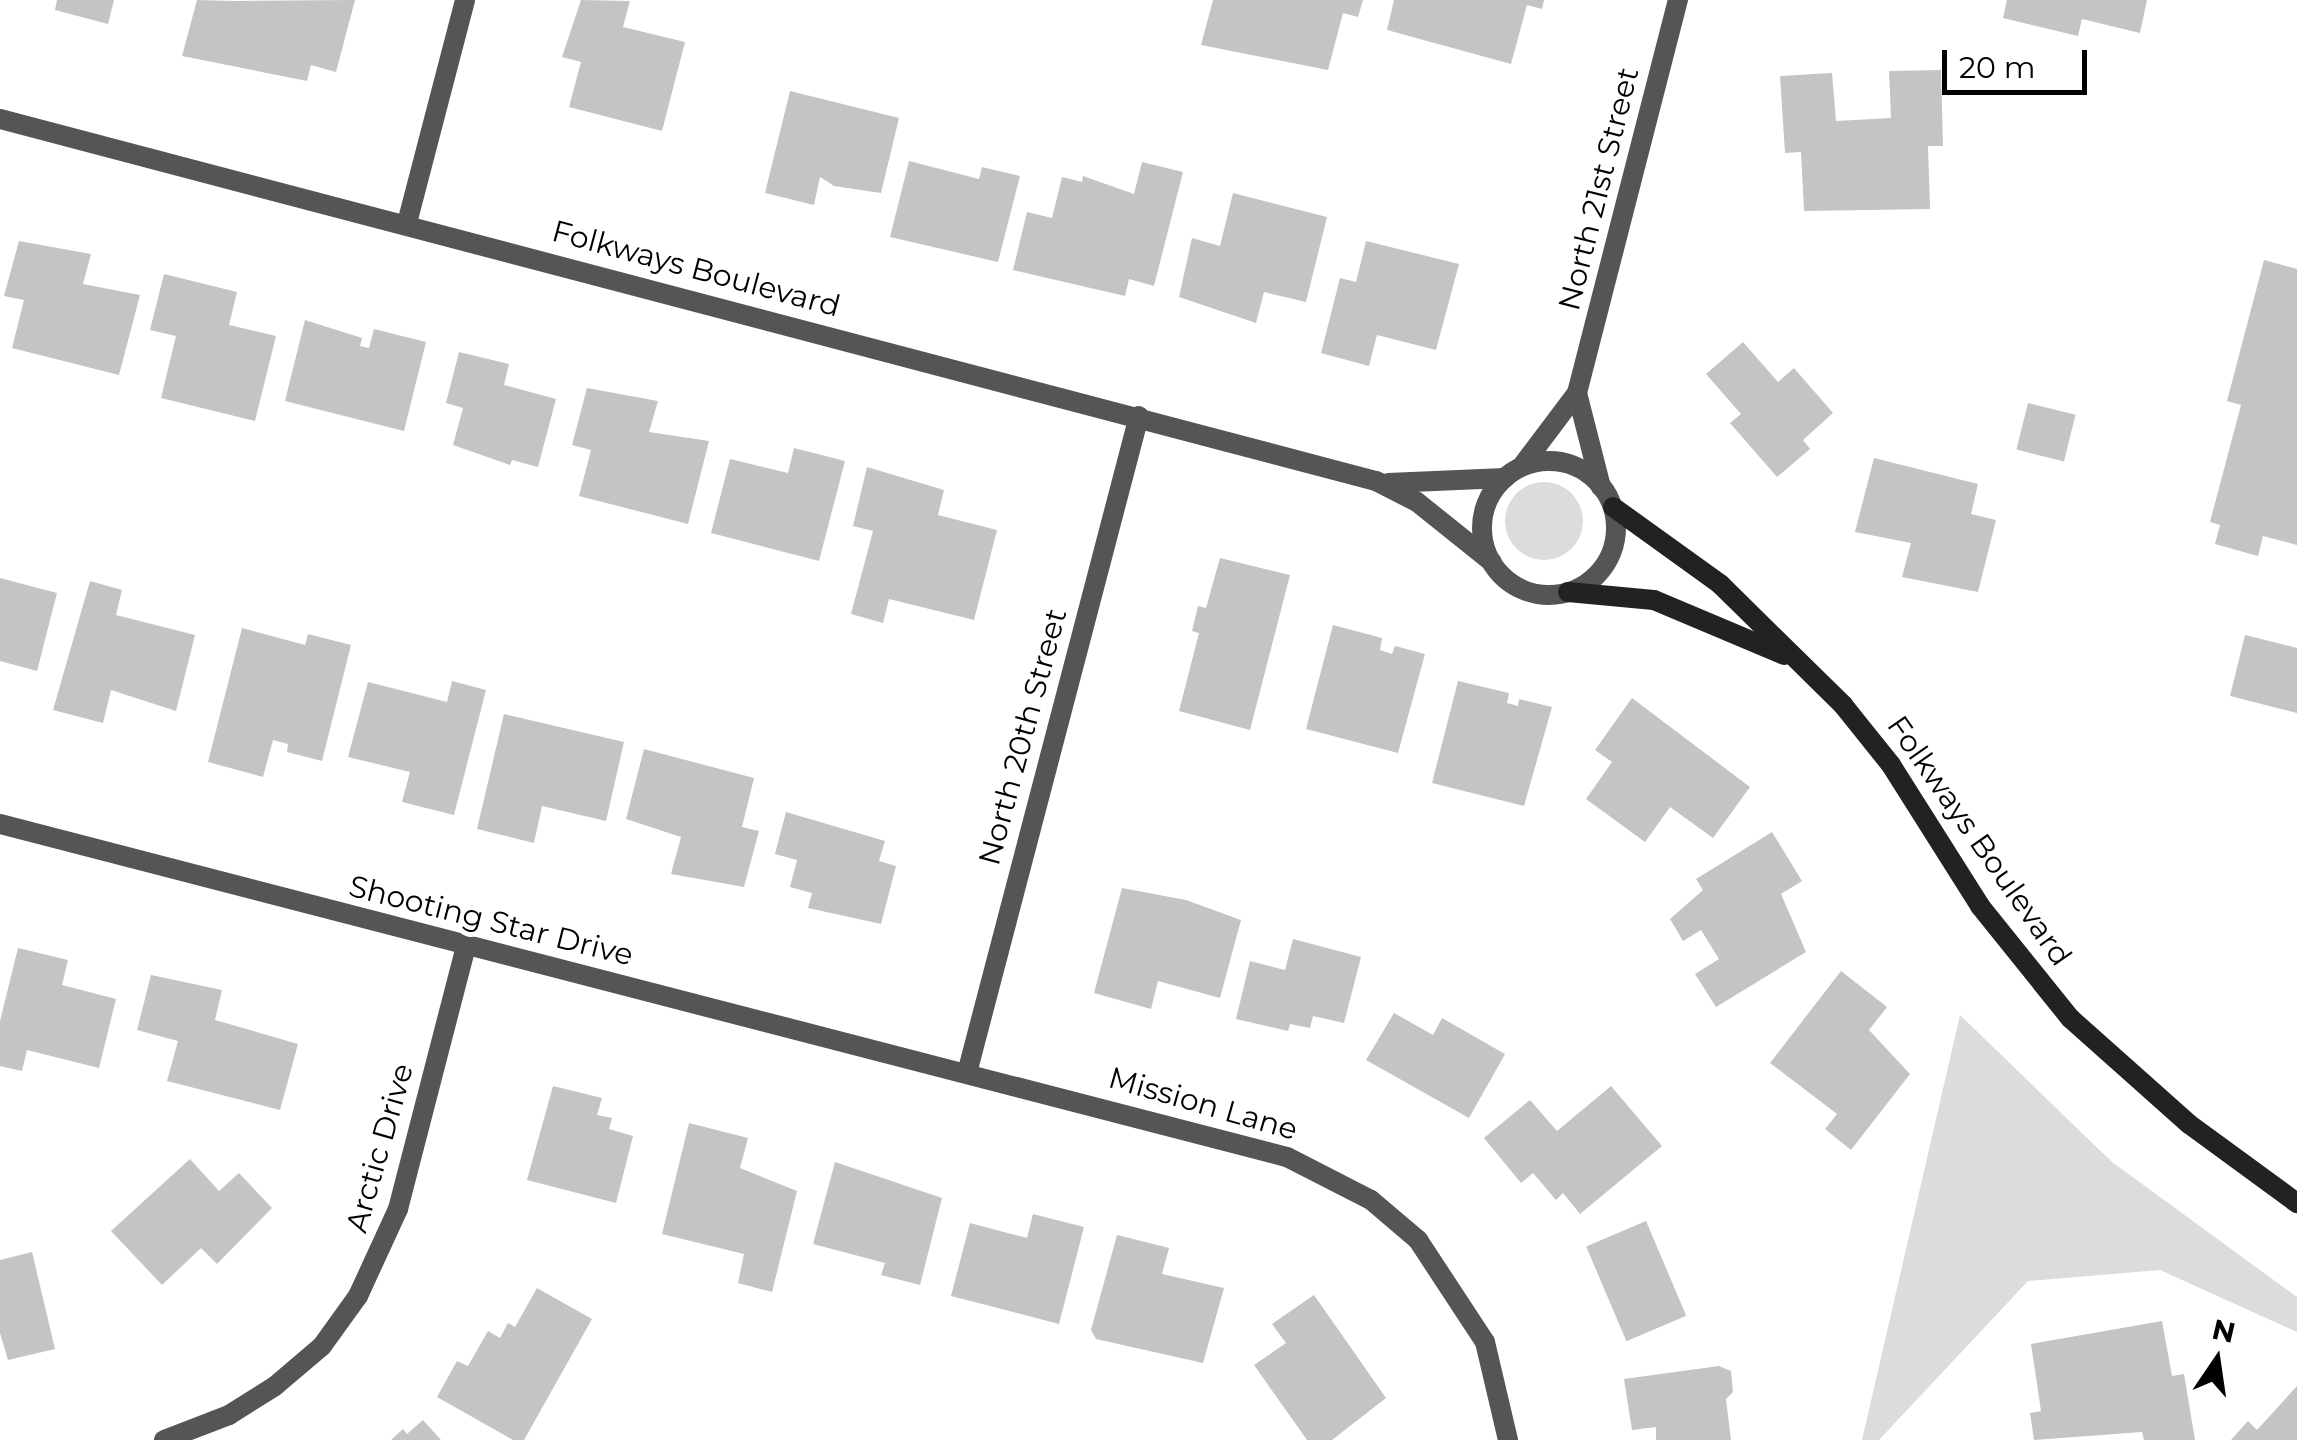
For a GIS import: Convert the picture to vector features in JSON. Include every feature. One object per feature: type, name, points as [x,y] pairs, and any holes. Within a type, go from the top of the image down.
[{"type":"street","points":[[407,223],[466,0]]},
{"type":"street","name":"North 21st Street","points":[[1514,472],[1577,393],[1678,0]]},
{"type":"street","name":"Folkways Boulevard","points":[[0,119],[1139,416],[1376,482],[1418,502],[1492,562]]},
{"type":"street","name":"North 21st Street","points":[[1577,393],[1602,487]]},
{"type":"street","name":"North 20th Street","points":[[967,1073],[1139,416]]},
{"type":"street","points":[[1563,462],[1602,487],[1613,508],[1616,534],[1608,560],[1592,579],[1568,592],[1518,587],[1492,562],[1483,518],[1514,472],[1563,462]]},
{"type":"street","name":"Folkways Boulevard","points":[[1376,482],[1436,485],[1514,472]]},
{"type":"street","name":"Folkways Boulevard","points":[[1613,508],[1720,584],[1874,740],[1980,906],[2070,1018],[2189,1124],[2297,1203]]},
{"type":"street","name":"Folkways Boulevard","points":[[1568,592],[1654,600],[1800,662]]},
{"type":"street","name":"Shooting Star Drive","points":[[0,824],[967,1073]]},
{"type":"street","name":"Arctic Drive","points":[[164,1440],[229,1416],[275,1386],[322,1346],[358,1296],[398,1209],[466,946]]},
{"type":"street","name":"Mission Lane","points":[[967,1073],[1257,1146],[1371,1200],[1418,1240],[1476,1320],[1498,1380],[1508,1440]]},
{"type":"shaded area","points":[[1544,482],[1572,493],[1583,521],[1572,549],[1544,560],[1516,549],[1505,521],[1516,493]]},
{"type":"shaded area","points":[[1960,1015],[2112,1162],[2297,1297],[2297,1332],[2160,1270],[2028,1281],[1879,1440],[1862,1440]]},
{"type":"building","points":[[57,0],[114,0],[108,24],[55,10]]},
{"type":"building","points":[[197,0],[355,0],[336,72],[311,65],[307,81],[182,56]]},
{"type":"building","points":[[581,0],[630,1],[623,27],[685,42],[662,131],[569,107],[581,62],[562,57]]},
{"type":"building","points":[[1213,0],[1363,0],[1358,17],[1343,13],[1328,70],[1201,45]]},
{"type":"building","points":[[1394,0],[1544,0],[1542,9],[1527,5],[1511,64],[1387,30]]},
{"type":"building","points":[[2007,0],[2147,0],[2140,33],[2082,19],[2078,36],[2003,18]]},
{"type":"building","points":[[1941,70],[1943,146],[1928,146],[1930,209],[1804,211],[1801,152],[1785,153],[1780,76],[1832,73],[1836,121],[1891,118],[1889,71]]},
{"type":"building","points":[[790,91],[899,118],[881,193],[834,186],[820,177],[814,205],[765,193]]},
{"type":"building","points":[[909,161],[979,179],[982,167],[1020,176],[998,262],[890,237]]},
{"type":"building","points":[[1142,162],[1183,172],[1154,286],[1129,279],[1125,296],[1013,270],[1027,212],[1052,218],[1062,177],[1082,182],[1083,176],[1134,194]]},
{"type":"building","points":[[1233,193],[1327,217],[1306,302],[1264,292],[1256,323],[1179,297],[1192,238],[1220,246]]},
{"type":"building","points":[[19,241],[91,254],[83,284],[140,295],[119,375],[12,348],[24,300],[4,296]]},
{"type":"building","points":[[1366,241],[1459,264],[1436,350],[1377,335],[1369,366],[1321,353],[1340,278],[1356,282]]},
{"type":"building","points":[[2264,260],[2297,269],[2297,545],[2263,536],[2258,556],[2215,544],[2220,525],[2210,522],[2241,405],[2227,401]]},
{"type":"building","points":[[164,274],[237,292],[229,325],[276,336],[255,421],[161,398],[176,336],[150,330]]},
{"type":"building","points":[[305,320],[362,338],[360,346],[369,348],[374,329],[426,342],[404,431],[285,401]]},
{"type":"building","points":[[1743,342],[1778,382],[1794,368],[1833,413],[1803,440],[1810,449],[1777,477],[1730,423],[1741,414],[1706,374]]},
{"type":"building","points":[[459,352],[509,364],[504,385],[556,399],[538,467],[512,460],[510,465],[453,445],[463,408],[446,403]]},
{"type":"building","points":[[587,388],[658,401],[649,432],[709,441],[688,524],[579,496],[591,450],[572,445]]},
{"type":"building","points":[[2028,403],[2076,415],[2064,461],[2016,450]]},
{"type":"building","points":[[794,448],[845,461],[819,561],[711,533],[730,459],[788,473]]},
{"type":"building","points":[[1874,458],[1978,484],[1971,514],[1996,520],[1978,592],[1902,577],[1911,543],[1855,532]]},
{"type":"building","points":[[867,467],[944,490],[938,515],[997,530],[974,620],[889,599],[883,623],[851,614],[873,531],[853,526]]},
{"type":"building","points":[[1220,558],[1290,575],[1250,730],[1179,711],[1199,633],[1192,631],[1198,606],[1206,608]]},
{"type":"building","points":[[0,578],[57,593],[37,671],[0,661]]},
{"type":"building","points":[[90,581],[122,590],[116,615],[195,635],[176,711],[111,690],[103,723],[53,710]]},
{"type":"building","points":[[1333,625],[1382,638],[1380,650],[1392,654],[1395,646],[1425,654],[1398,753],[1306,729]]},
{"type":"building","points":[[242,628],[305,645],[308,634],[351,645],[322,761],[287,752],[288,744],[273,740],[263,777],[208,762]]},
{"type":"building","points":[[2245,635],[2297,648],[2297,713],[2230,696]]},
{"type":"building","points":[[452,681],[486,690],[454,815],[402,802],[410,772],[348,757],[368,682],[447,702]]},
{"type":"building","points":[[1458,681],[1509,693],[1507,703],[1518,706],[1519,699],[1552,707],[1524,806],[1432,783]]},
{"type":"building","points":[[1632,698],[1750,787],[1713,838],[1670,807],[1645,842],[1586,799],[1612,762],[1595,750]]},
{"type":"building","points":[[504,714],[624,742],[606,821],[542,806],[534,843],[477,829]]},
{"type":"building","points":[[644,749],[754,778],[742,827],[759,831],[744,887],[671,874],[681,837],[626,819]]},
{"type":"building","points":[[786,812],[885,841],[879,861],[896,866],[881,924],[808,908],[812,893],[790,887],[797,860],[775,854]]},
{"type":"building","points":[[1772,832],[1802,881],[1781,894],[1806,952],[1716,1007],[1695,974],[1719,959],[1701,930],[1683,941],[1670,919],[1703,890],[1696,879]]},
{"type":"building","points":[[1122,888],[1186,900],[1241,920],[1220,998],[1158,981],[1151,1009],[1094,993]]},
{"type":"building","points":[[1293,939],[1361,957],[1344,1023],[1313,1016],[1310,1028],[1290,1024],[1288,1031],[1236,1019],[1250,961],[1285,970]]},
{"type":"building","points":[[18,948],[68,960],[62,985],[116,999],[99,1068],[27,1050],[22,1071],[0,1066],[0,1021]]},
{"type":"building","points":[[1841,971],[1887,1007],[1869,1030],[1910,1074],[1851,1150],[1825,1129],[1837,1114],[1770,1063]]},
{"type":"building","points":[[151,975],[222,990],[215,1020],[298,1044],[280,1110],[167,1081],[178,1041],[137,1030]]},
{"type":"building","points":[[1394,1013],[1433,1035],[1442,1018],[1505,1054],[1469,1118],[1366,1060]]},
{"type":"building","points":[[553,1086],[602,1098],[597,1115],[612,1118],[609,1129],[633,1136],[616,1203],[527,1180]]},
{"type":"building","points":[[1611,1086],[1662,1146],[1580,1214],[1563,1193],[1556,1200],[1533,1173],[1521,1183],[1484,1138],[1530,1100],[1557,1131]]},
{"type":"building","points":[[689,1123],[748,1138],[740,1168],[797,1191],[772,1292],[738,1283],[744,1254],[662,1234]]},
{"type":"building","points":[[190,1159],[219,1191],[239,1173],[272,1208],[217,1264],[201,1248],[162,1285],[111,1231]]},
{"type":"building","points":[[835,1162],[942,1198],[920,1285],[881,1275],[885,1263],[813,1244]]},
{"type":"building","points":[[1033,1214],[1084,1227],[1059,1324],[951,1296],[970,1223],[1027,1238]]},
{"type":"building","points":[[1646,1221],[1686,1316],[1626,1341],[1586,1246]]},
{"type":"building","points":[[1117,1235],[1169,1248],[1162,1274],[1224,1288],[1203,1363],[1096,1339],[1091,1330]]},
{"type":"building","points":[[32,1252],[55,1349],[8,1360],[0,1333],[0,1260]]},
{"type":"building","points":[[537,1288],[592,1319],[524,1440],[513,1440],[437,1397],[457,1361],[468,1366],[488,1331],[500,1338],[508,1323],[515,1327]]},
{"type":"building","points":[[1314,1295],[1386,1398],[1332,1440],[1307,1440],[1254,1365],[1286,1343],[1272,1324]]},
{"type":"building","points":[[2162,1321],[2172,1376],[2184,1374],[2195,1440],[2144,1440],[2142,1432],[2034,1440],[2030,1413],[2041,1411],[2031,1344]]},
{"type":"building","points":[[1719,1366],[1731,1371],[1733,1392],[1726,1399],[1731,1440],[1656,1440],[1656,1427],[1632,1430],[1624,1379]]},
{"type":"building","points":[[2297,1386],[2297,1440],[2231,1440],[2248,1421],[2257,1430]]},
{"type":"building","points":[[423,1420],[441,1440],[391,1440],[403,1429],[407,1434]]}]
